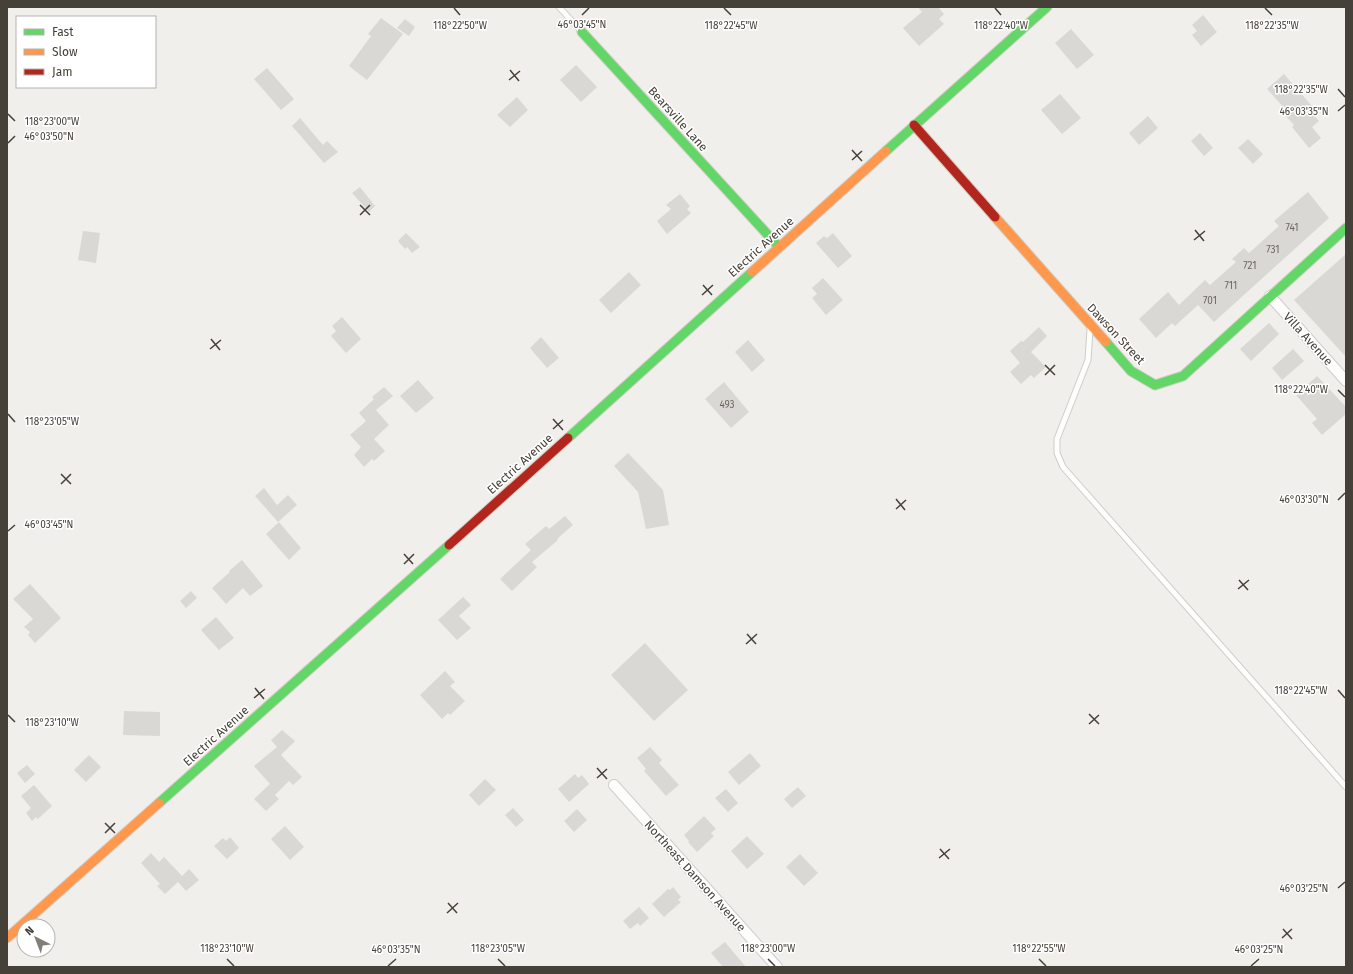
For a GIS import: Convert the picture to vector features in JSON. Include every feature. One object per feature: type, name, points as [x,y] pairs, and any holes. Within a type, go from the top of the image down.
[{"type":"street","name":"Electric Avenue","points":[[7,938],[421,570],[914,125],[1047,7]]},
{"type":"street","name":"Bearsville Lane","points":[[582,32],[779,247]]},
{"type":"street","name":"Dawson Street","points":[[914,125],[1131,371],[1156,385],[1183,376],[1346,228]]},
{"type":"street","name":"Villa Avenue","points":[[1270,296],[1346,381]]},
{"type":"street","name":"Northeast Damson Avenue","points":[[614,785],[777,967]]},
{"type":"lane","name":"Bearsville Lane","points":[[559,7],[582,32]]},
{"type":"lane","points":[[1090,324],[1088,360],[1058,439],[1057,453],[1063,467],[1346,787]]},
{"type":"building","points":[[918,7],[938,7],[944,14],[939,19],[944,24],[919,46],[903,28],[922,12]]},
{"type":"building","points":[[1203,15],[1217,32],[1201,46],[1192,35],[1197,31],[1192,25]]},
{"type":"building","points":[[381,18],[403,34],[367,80],[349,66],[371,36],[368,34]]},
{"type":"building","points":[[405,19],[415,27],[409,36],[397,28]]},
{"type":"building","points":[[1071,29],[1094,55],[1077,69],[1055,43]]},
{"type":"building","points":[[576,65],[597,87],[581,102],[560,80]]},
{"type":"building","points":[[267,68],[294,99],[281,110],[254,79]]},
{"type":"building","points":[[1284,74],[1312,106],[1309,109],[1319,121],[1312,127],[1321,138],[1309,148],[1292,127],[1294,125],[1282,112],[1285,109],[1267,89]]},
{"type":"building","points":[[1060,94],[1081,118],[1062,134],[1041,110]]},
{"type":"building","points":[[517,97],[528,110],[510,127],[497,115]]},
{"type":"building","points":[[1148,116],[1158,128],[1139,145],[1129,133]]},
{"type":"building","points":[[300,118],[323,145],[327,141],[338,152],[324,163],[292,126]]},
{"type":"building","points":[[1200,133],[1213,148],[1204,156],[1191,141]]},
{"type":"building","points":[[1248,139],[1263,154],[1253,164],[1238,148]]},
{"type":"building","points":[[360,187],[375,206],[369,212],[352,193]]},
{"type":"building","points":[[1308,192],[1329,218],[1214,322],[1198,305],[1175,326],[1172,323],[1156,338],[1139,319],[1168,292],[1179,305],[1205,280],[1210,285],[1236,262],[1232,259],[1244,248],[1249,253],[1279,226],[1274,221]]},
{"type":"building","points":[[680,194],[690,206],[687,209],[691,213],[667,234],[657,221],[671,209],[666,205]]},
{"type":"building","points":[[83,231],[100,233],[96,263],[78,260]]},
{"type":"building","points":[[406,233],[420,247],[412,253],[407,247],[405,249],[398,241]]},
{"type":"building","points":[[833,233],[852,256],[838,268],[816,243],[824,236],[827,238]]},
{"type":"building","points":[[1346,254],[1346,357],[1294,300]]},
{"type":"building","points":[[629,272],[641,285],[611,313],[599,300]]},
{"type":"building","points":[[823,278],[843,300],[826,315],[812,298],[817,294],[812,288]]},
{"type":"building","points":[[342,317],[361,339],[346,353],[331,336],[336,331],[332,326]]},
{"type":"building","points":[[1269,323],[1279,334],[1251,361],[1240,349]]},
{"type":"building","points":[[1039,327],[1047,336],[1031,352],[1046,367],[1034,378],[1031,375],[1021,384],[1010,372],[1020,363],[1010,351],[1021,341],[1023,342]]},
{"type":"building","points":[[541,337],[559,358],[547,368],[530,348]]},
{"type":"building","points":[[748,340],[765,360],[752,372],[735,352]]},
{"type":"building","points":[[1293,349],[1304,361],[1282,380],[1272,368]]},
{"type":"building","points":[[1317,376],[1346,407],[1346,414],[1322,435],[1312,423],[1317,419],[1296,395]]},
{"type":"building","points":[[418,380],[434,398],[416,413],[400,396]]},
{"type":"building","points":[[724,382],[749,412],[731,428],[705,399]]},
{"type":"building","points":[[384,387],[393,396],[376,410],[389,425],[374,439],[385,451],[374,461],[372,459],[364,467],[354,455],[361,447],[350,435],[366,421],[359,413],[374,399],[372,397]]},
{"type":"building","points":[[628,453],[663,490],[669,525],[646,529],[638,492],[614,466]]},
{"type":"building","points":[[264,488],[277,505],[288,495],[297,505],[278,522],[255,496]]},
{"type":"building","points":[[565,516],[573,525],[532,562],[537,567],[512,591],[500,579],[531,550],[525,544],[546,526],[549,529]]},
{"type":"building","points":[[279,522],[301,548],[289,560],[266,534]]},
{"type":"building","points":[[242,560],[263,586],[250,596],[243,588],[226,604],[212,588]]},
{"type":"building","points":[[30,584],[61,618],[35,643],[28,635],[30,632],[24,627],[33,619],[13,599]]},
{"type":"building","points":[[191,591],[197,598],[186,608],[180,601]]},
{"type":"building","points":[[463,597],[471,605],[459,616],[471,628],[457,640],[438,620]]},
{"type":"building","points":[[216,617],[234,638],[219,650],[201,630]]},
{"type":"building","points":[[645,643],[688,690],[654,721],[611,675]]},
{"type":"building","points":[[445,671],[455,682],[450,686],[465,701],[450,715],[448,713],[442,719],[420,695]]},
{"type":"building","points":[[124,711],[160,712],[160,736],[123,735]]},
{"type":"building","points":[[282,730],[295,741],[281,755],[302,777],[293,785],[289,781],[275,795],[279,799],[266,811],[254,799],[270,784],[254,766],[277,747],[271,740]]},
{"type":"building","points":[[650,747],[662,760],[659,763],[679,785],[666,796],[644,771],[646,769],[637,758]]},
{"type":"building","points":[[750,753],[761,766],[739,785],[728,772]]},
{"type":"building","points":[[89,755],[101,767],[86,782],[74,770]]},
{"type":"building","points":[[27,765],[35,774],[25,783],[17,773]]},
{"type":"building","points":[[575,774],[578,778],[582,775],[589,784],[569,802],[558,789]]},
{"type":"building","points":[[485,779],[496,790],[479,806],[469,795]]},
{"type":"building","points":[[34,785],[52,806],[38,819],[36,817],[32,821],[26,813],[31,808],[21,796]]},
{"type":"building","points":[[798,787],[806,796],[792,808],[784,799]]},
{"type":"building","points":[[726,789],[738,803],[728,812],[715,798]]},
{"type":"building","points":[[513,808],[524,820],[516,827],[505,815]]},
{"type":"building","points":[[577,809],[587,820],[574,832],[564,821]]},
{"type":"building","points":[[704,816],[716,829],[711,833],[714,836],[697,852],[684,835]]},
{"type":"building","points":[[285,826],[304,847],[290,860],[271,839]]},
{"type":"building","points":[[747,836],[764,854],[747,869],[731,851]]},
{"type":"building","points":[[230,837],[239,848],[227,859],[214,846],[223,838],[226,841]]},
{"type":"building","points":[[151,853],[159,862],[164,857],[182,876],[189,869],[199,880],[186,891],[178,882],[165,894],[157,886],[160,884],[141,863]]},
{"type":"building","points":[[800,854],[818,873],[804,886],[786,867]]},
{"type":"building","points":[[673,887],[681,897],[678,900],[681,902],[664,917],[652,904],[668,889],[670,890]]},
{"type":"building","points":[[639,907],[649,918],[640,926],[638,923],[630,929],[623,921]]},
{"type":"building","points":[[725,942],[746,967],[723,967],[711,953]]},
{"type":"traffic: fast","points":[[886,151],[1047,7]]},
{"type":"traffic: fast","points":[[582,32],[779,247]]},
{"type":"traffic: fast","points":[[1106,342],[1131,371],[1155,385],[1183,376],[1346,228]]},
{"type":"traffic: fast","points":[[568,438],[752,272]]},
{"type":"traffic: fast","points":[[159,803],[449,545]]},
{"type":"traffic: slow","points":[[752,272],[886,151]]},
{"type":"traffic: slow","points":[[995,217],[1106,342]]},
{"type":"traffic: slow","points":[[7,938],[159,803]]},
{"type":"traffic: jam","points":[[914,125],[995,217]]},
{"type":"traffic: jam","points":[[449,545],[568,438]]}]
